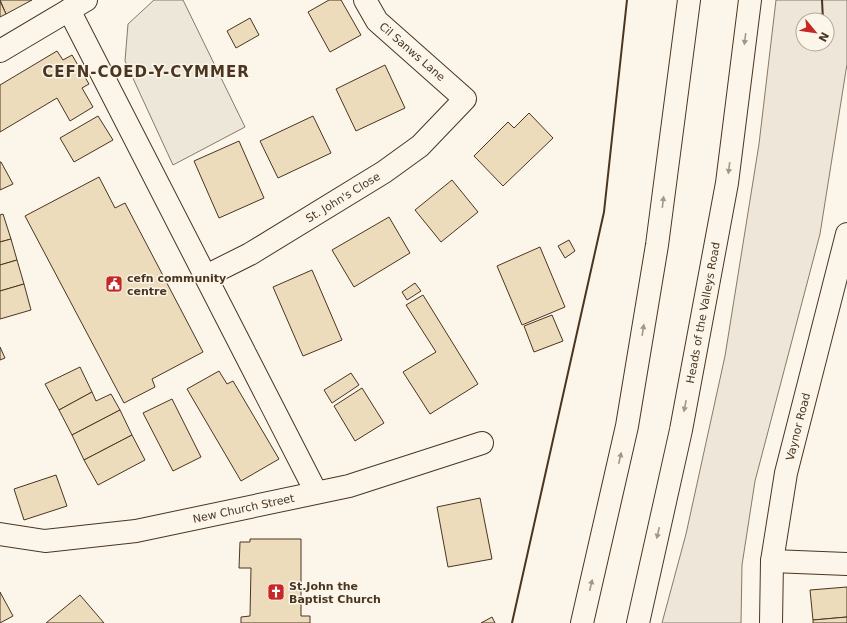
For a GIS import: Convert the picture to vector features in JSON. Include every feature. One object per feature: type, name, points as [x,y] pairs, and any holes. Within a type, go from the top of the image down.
[{"type":"main road","name":"Cil Sanws Lane","points":[[365,0],[376,21],[465,99]]},
{"type":"main road","points":[[582,623],[627,426],[657,245],[689,0]]},
{"type":"main road","name":"Heads of the Valleys Road","points":[[638,623],[681,430],[727,183],[750,0]]},
{"type":"main road","points":[[0,51],[78,5],[206,276],[316,492]]},
{"type":"main road","name":"St. John's Close","points":[[206,276],[250,254],[384,172],[420,146],[465,99]]},
{"type":"main road","name":"Vaynor Road","points":[[771,623],[772,561],[786,473],[844,262],[847,234]]},
{"type":"main road","name":"New Church Street","points":[[0,534],[45,541],[136,531],[349,486],[482,443]]},
{"type":"main road","points":[[772,561],[847,564]]},
{"type":"shaded area","points":[[154,0],[183,0],[245,127],[173,165],[125,61],[128,24]]},
{"type":"shaded area","points":[[776,0],[847,0],[847,64],[820,234],[755,481],[742,565],[741,623],[662,623],[686,534],[725,356],[759,144]]},
{"type":"building","points":[[0,0],[32,0],[6,14]]},
{"type":"building","points":[[329,0],[341,0],[361,35],[330,52],[308,12]]},
{"type":"building","points":[[0,1],[6,14],[0,17]]},
{"type":"building","points":[[250,18],[259,35],[236,48],[227,31]]},
{"type":"building","points":[[57,51],[63,60],[72,55],[89,84],[82,88],[93,107],[70,121],[57,98],[0,132],[0,85]]},
{"type":"building","points":[[385,65],[405,108],[356,131],[336,89]]},
{"type":"building","points":[[529,113],[553,138],[503,186],[474,156],[508,122],[514,128]]},
{"type":"building","points":[[98,116],[113,140],[74,162],[60,138]]},
{"type":"building","points":[[313,116],[331,153],[278,178],[260,141]]},
{"type":"building","points":[[239,141],[264,198],[219,218],[194,161]]},
{"type":"building","points":[[0,162],[13,184],[0,190]]},
{"type":"building","name":"cefn community centre","points":[[99,177],[115,208],[125,203],[203,352],[152,379],[155,387],[124,403],[25,216]]},
{"type":"building","points":[[452,180],[478,212],[441,242],[415,210]]},
{"type":"building","points":[[3,214],[11,239],[0,242],[0,215]]},
{"type":"building","points":[[389,217],[410,253],[354,287],[332,250]]},
{"type":"building","points":[[11,239],[17,260],[0,265],[0,242]]},
{"type":"building","points":[[569,240],[575,251],[565,258],[558,246]]},
{"type":"building","points":[[540,247],[565,307],[522,325],[497,266]]},
{"type":"building","points":[[17,260],[24,284],[0,291],[0,265]]},
{"type":"building","points":[[312,270],[342,340],[303,356],[273,287]]},
{"type":"building","points":[[415,283],[421,291],[407,300],[402,292]]},
{"type":"building","points":[[24,284],[31,310],[0,319],[0,291]]},
{"type":"building","points":[[423,295],[478,384],[430,414],[403,372],[436,352],[406,305]]},
{"type":"building","points":[[552,315],[563,341],[534,352],[524,326]]},
{"type":"building","points":[[0,347],[5,358],[0,360]]},
{"type":"building","points":[[80,367],[92,392],[59,410],[45,384]]},
{"type":"building","points":[[219,371],[227,384],[233,381],[279,459],[241,481],[187,389]]},
{"type":"building","points":[[351,373],[359,385],[332,403],[324,390]]},
{"type":"building","points":[[362,388],[384,423],[355,441],[334,406]]},
{"type":"building","points":[[92,392],[96,401],[111,394],[120,410],[72,435],[59,410]]},
{"type":"building","points":[[172,399],[201,457],[173,471],[143,413]]},
{"type":"building","points":[[120,410],[132,435],[84,460],[72,435]]},
{"type":"building","points":[[132,435],[145,460],[98,485],[84,460]]},
{"type":"building","points":[[56,475],[67,506],[24,520],[14,489]]},
{"type":"building","points":[[480,498],[492,559],[448,567],[437,507]]},
{"type":"building","name":"St.John the Baptist Church","points":[[250,539],[301,539],[301,616],[310,616],[310,623],[241,623],[241,617],[250,616],[251,568],[239,568],[240,542],[250,542]]},
{"type":"building","points":[[847,587],[847,617],[813,620],[810,590]]},
{"type":"building","points":[[0,592],[13,616],[0,623]]},
{"type":"building","points":[[80,595],[104,623],[46,623]]},
{"type":"building","points":[[492,617],[495,623],[481,623]]},
{"type":"building","points":[[847,617],[847,623],[813,623],[813,620]]},
{"type":"wall","points":[[512,623],[604,212],[627,0]]},
{"type":"wall","points":[[822,0],[823,12]]},
{"type":"place","name":"cefn community centre","points":[[114,284]]},
{"type":"place","name":"St.John the Baptist Church","points":[[276,592]]},
{"type":"district","name":"CEFN-COED-Y-CYMMER","points":[[146,72]]}]
